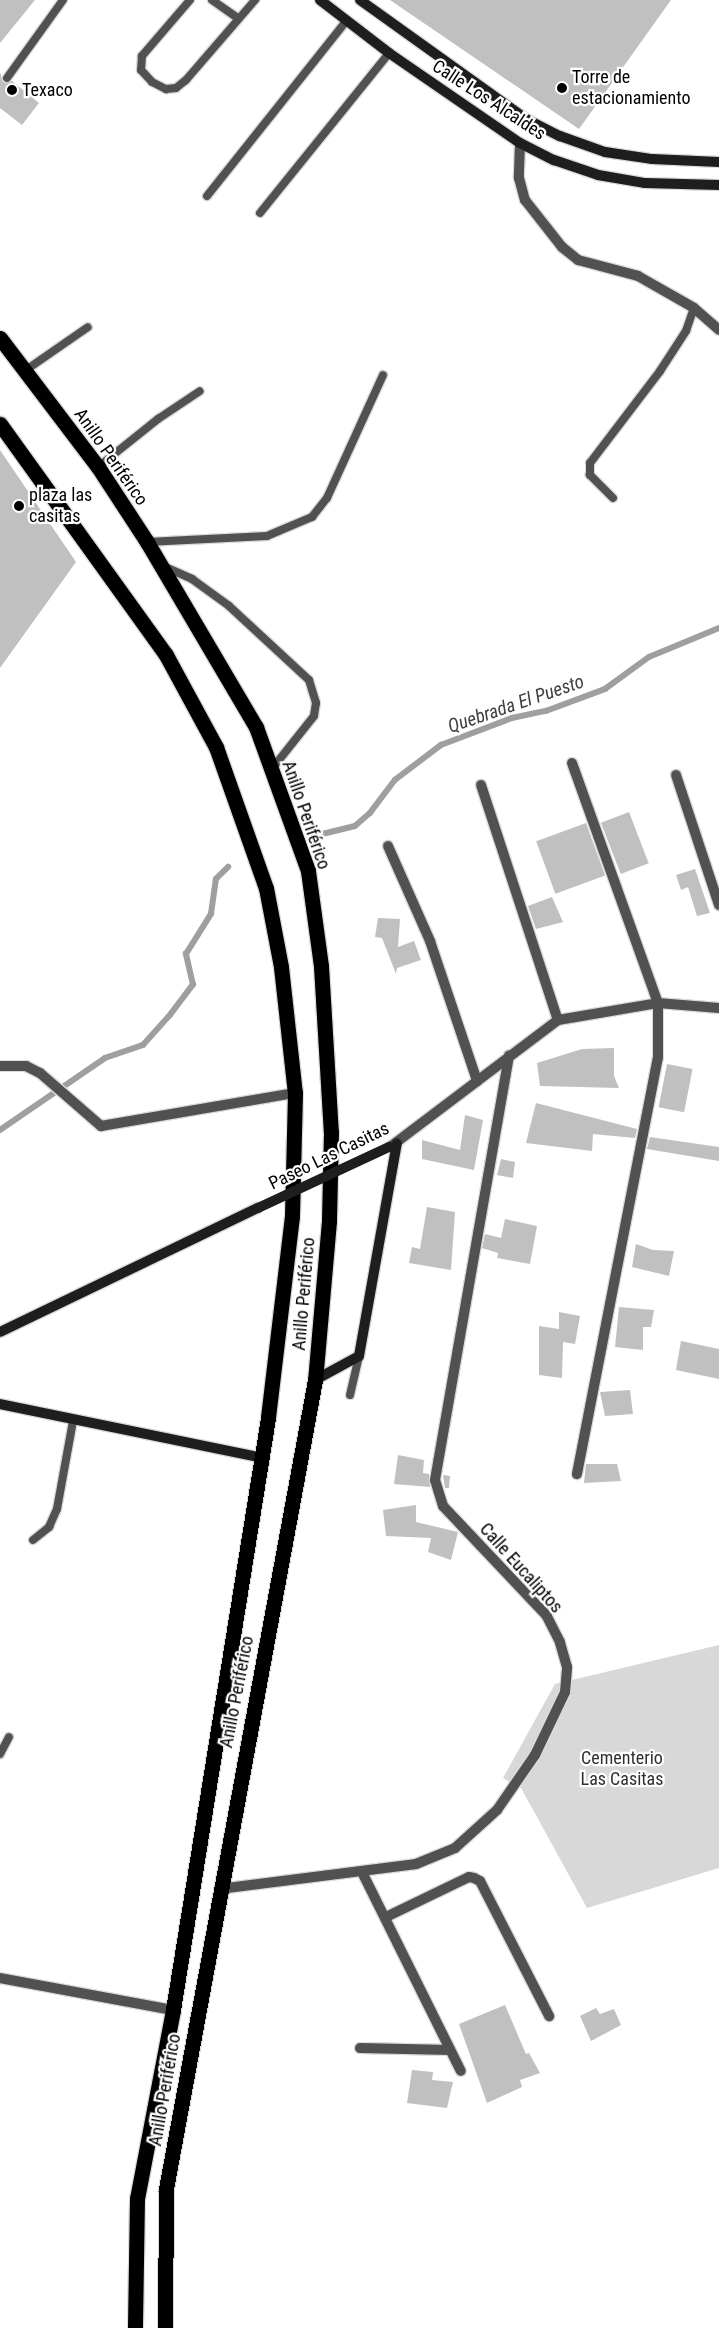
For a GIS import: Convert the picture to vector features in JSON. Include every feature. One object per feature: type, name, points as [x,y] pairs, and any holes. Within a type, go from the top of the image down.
[{"type":"highway","name":"Anillo Periférico","points":[[0,338],[98,467],[147,542],[256,727],[308,871],[321,966],[329,1061],[329,1221],[315,1380],[219,1889],[166,2189],[165,2328]]},
{"type":"highway","name":"Anillo Periférico","points":[[0,424],[166,655],[216,747],[266,888],[281,967],[295,1093],[292,1216],[262,1458],[173,2010],[138,2198],[136,2328]]},
{"type":"street","name":"Calle Los Alcaldes","points":[[320,0],[388,53],[520,143],[554,160],[598,176],[645,183],[719,185]]},
{"type":"street","name":"Calle Los Alcaldes","points":[[360,0],[526,119],[560,136],[605,152],[652,159],[719,162]]},
{"type":"street","points":[[520,143],[519,178],[525,200],[562,247],[578,260],[638,276],[694,308],[719,330]]},
{"type":"street","points":[[572,763],[658,1004],[656,1085],[577,1474]]},
{"type":"street","points":[[676,775],[719,905]]},
{"type":"street","points":[[480,785],[558,1020]]},
{"type":"street","points":[[388,846],[430,941],[477,1081]]},
{"type":"street","name":"Paseo Las Casitas","points":[[0,1332],[393,1145],[509,1054],[558,1020],[658,1004],[719,1008]]},
{"type":"street","name":"Calle Eucaliptos","points":[[219,1889],[416,1864],[456,1848],[497,1810],[535,1755],[565,1692],[567,1667],[560,1642],[547,1616],[443,1506],[434,1480],[472,1277],[509,1054]]},
{"type":"street","points":[[0,1066],[26,1066],[40,1073],[101,1126],[295,1093]]},
{"type":"street","points":[[315,1380],[359,1356],[393,1145]]},
{"type":"street","points":[[0,1404],[73,1421],[262,1458]]},
{"type":"street","points":[[362,1872],[373,1899],[386,1917],[461,2071]]},
{"type":"street","points":[[386,1917],[470,1877],[480,1881],[549,2016]]},
{"type":"street","points":[[0,1978],[173,2010]]},
{"type":"street","points":[[360,2048],[450,2050]]},
{"type":"lane","points":[[7,78],[63,0]]},
{"type":"lane","points":[[190,0],[142,56],[141,70],[152,82],[166,89],[176,88],[186,80],[255,0]]},
{"type":"lane","points":[[212,0],[238,18]]},
{"type":"lane","points":[[206,196],[348,20]]},
{"type":"lane","points":[[260,213],[388,53]]},
{"type":"lane","points":[[613,498],[590,475],[590,463],[660,371],[686,331],[694,308]]},
{"type":"lane","points":[[26,370],[88,327]]},
{"type":"lane","points":[[147,542],[267,536],[312,517],[327,498],[383,375]]},
{"type":"lane","points":[[98,467],[158,419],[200,391]]},
{"type":"lane","points":[[160,564],[192,579],[229,606],[309,680],[316,703],[314,716],[272,770]]},
{"type":"lane","points":[[350,1395],[359,1356]]},
{"type":"lane","points":[[33,1540],[49,1527],[57,1509],[73,1421]]},
{"type":"lane","points":[[0,1754],[9,1737]]},
{"type":"green space","name":"Cementerio Las Casitas","points":[[719,1645],[719,1868],[587,1908],[521,1788],[503,1778],[555,1684]]},
{"type":"building","name":"Texaco","points":[[0,0],[35,0],[0,43]]},
{"type":"building","name":"Torre de estacionamiento","points":[[390,0],[671,0],[579,129]]},
{"type":"building","name":"Texaco","points":[[0,72],[3,82],[12,81],[39,103],[22,125],[0,108]]},
{"type":"building","name":"plaza las casitas","points":[[0,450],[76,562],[0,668]]},
{"type":"building","points":[[629,812],[649,863],[621,874],[601,823]]},
{"type":"building","points":[[586,823],[605,876],[555,894],[536,841]]},
{"type":"building","points":[[695,869],[710,913],[697,916],[688,887],[681,890],[676,875]]},
{"type":"building","points":[[552,897],[563,922],[536,929],[528,906]]},
{"type":"building","points":[[378,918],[400,919],[398,947],[414,941],[421,960],[397,968],[396,974],[382,938],[375,937]]},
{"type":"building","points":[[614,1048],[614,1076],[619,1088],[540,1086],[537,1063],[582,1049]]},
{"type":"building","points":[[667,1064],[693,1069],[684,1112],[659,1107]]},
{"type":"building","points":[[536,1103],[637,1129],[635,1138],[593,1134],[592,1151],[526,1143]]},
{"type":"building","points":[[465,1115],[483,1120],[474,1170],[422,1159],[422,1140],[460,1150]]},
{"type":"building","points":[[650,1137],[719,1147],[719,1161],[647,1149]]},
{"type":"building","points":[[501,1159],[515,1162],[513,1178],[497,1175]]},
{"type":"building","points":[[427,1207],[455,1212],[451,1270],[409,1263],[412,1247],[420,1249]]},
{"type":"building","points":[[505,1219],[537,1226],[530,1264],[497,1258],[498,1253],[482,1248],[485,1234],[501,1238]]},
{"type":"building","points":[[636,1244],[653,1250],[674,1251],[669,1276],[632,1267]]},
{"type":"building","points":[[619,1307],[654,1310],[651,1327],[643,1327],[643,1350],[615,1347]]},
{"type":"building","points":[[559,1312],[580,1316],[575,1344],[563,1342],[562,1378],[539,1375],[539,1326],[559,1329]]},
{"type":"building","points":[[681,1341],[719,1349],[719,1379],[676,1370]]},
{"type":"building","points":[[630,1390],[633,1414],[605,1416],[600,1392]]},
{"type":"building","points":[[398,1455],[424,1460],[423,1473],[429,1474],[430,1487],[394,1484]]},
{"type":"building","points":[[586,1464],[617,1464],[621,1481],[584,1483]]},
{"type":"building","points":[[443,1475],[450,1476],[449,1488],[445,1488]]},
{"type":"building","points":[[416,1505],[416,1522],[458,1532],[451,1560],[428,1552],[431,1538],[386,1536],[383,1510]]},
{"type":"building","points":[[505,2005],[526,2054],[529,2053],[540,2073],[520,2080],[522,2087],[487,2103],[459,2024]]},
{"type":"building","points":[[596,2008],[600,2014],[614,2009],[621,2025],[591,2041],[580,2016]]},
{"type":"building","points":[[412,2070],[433,2072],[432,2080],[453,2082],[447,2108],[407,2103]]},
{"type":"waterway","name":"Quebrada El Puesto","points":[[310,837],[355,826],[370,813],[395,780],[441,745],[512,718],[546,711],[605,689],[649,657],[719,628]]},
{"type":"waterway","name":"Quebrada El Puesto","points":[[0,1130],[105,1058],[143,1045],[170,1015],[193,985],[186,954],[211,914],[216,879],[228,867]]},
{"type":"place","name":"Torre de estacionamiento","points":[[562,88]]},
{"type":"place","name":"Texaco","points":[[12,90]]},
{"type":"place","name":"plaza las casitas","points":[[19,506]]}]
